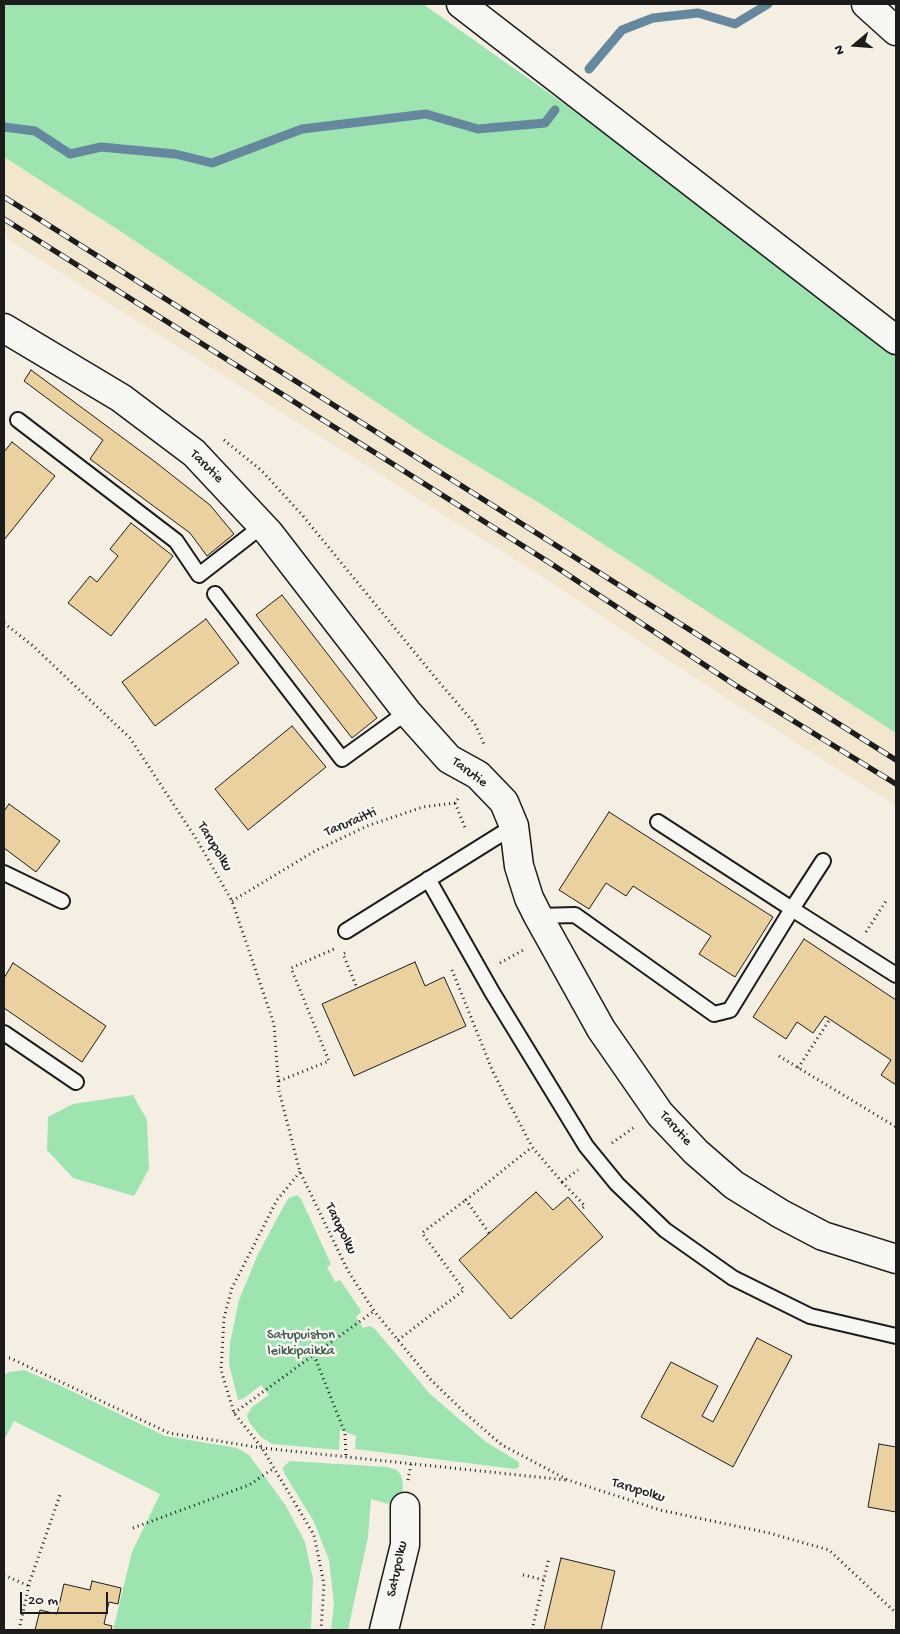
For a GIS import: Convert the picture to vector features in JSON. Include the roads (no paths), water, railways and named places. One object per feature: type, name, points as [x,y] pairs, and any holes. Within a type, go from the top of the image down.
[{"type":"main road","points":[[461,4],[896,340]]},
{"type":"main road","points":[[866,4],[896,31]]},
{"type":"main road","name":"Tarutie","points":[[4,328],[121,398],[194,453],[262,526],[407,712],[449,759],[478,776],[504,802],[514,826],[519,866],[529,898],[538,916],[601,1029],[660,1114],[696,1152],[734,1185],[780,1214],[823,1236],[896,1259]]},
{"type":"main road","name":"Satupolku","points":[[384,1630],[405,1545],[405,1507]]},
{"type":"lane","points":[[18,420],[176,541],[199,575],[262,526]]},
{"type":"lane","points":[[215,594],[342,758],[407,712]]},
{"type":"lane","points":[[658,822],[896,975]]},
{"type":"lane","points":[[346,931],[514,826]]},
{"type":"lane","points":[[538,916],[575,915],[714,1014],[730,1010],[823,861]]},
{"type":"lane","points":[[4,873],[62,901]]},
{"type":"lane","points":[[428,879],[586,1146],[617,1184],[665,1230],[733,1278],[810,1316],[896,1336]]},
{"type":"lane","points":[[4,1033],[76,1082]]},
{"type":"waterway","points":[[589,69],[622,30],[653,18],[698,13],[735,24],[768,4]]},
{"type":"waterway","points":[[4,127],[35,131],[70,154],[101,147],[175,154],[212,163],[302,129],[426,114],[478,129],[545,123],[555,110]]},
{"type":"railway","points":[[4,197],[896,760]]},
{"type":"railway","points":[[4,219],[550,563],[735,685],[896,784]]},
{"type":"park label","name":"Satupuiston leikkipaikka","points":[[301,1344]]}]
